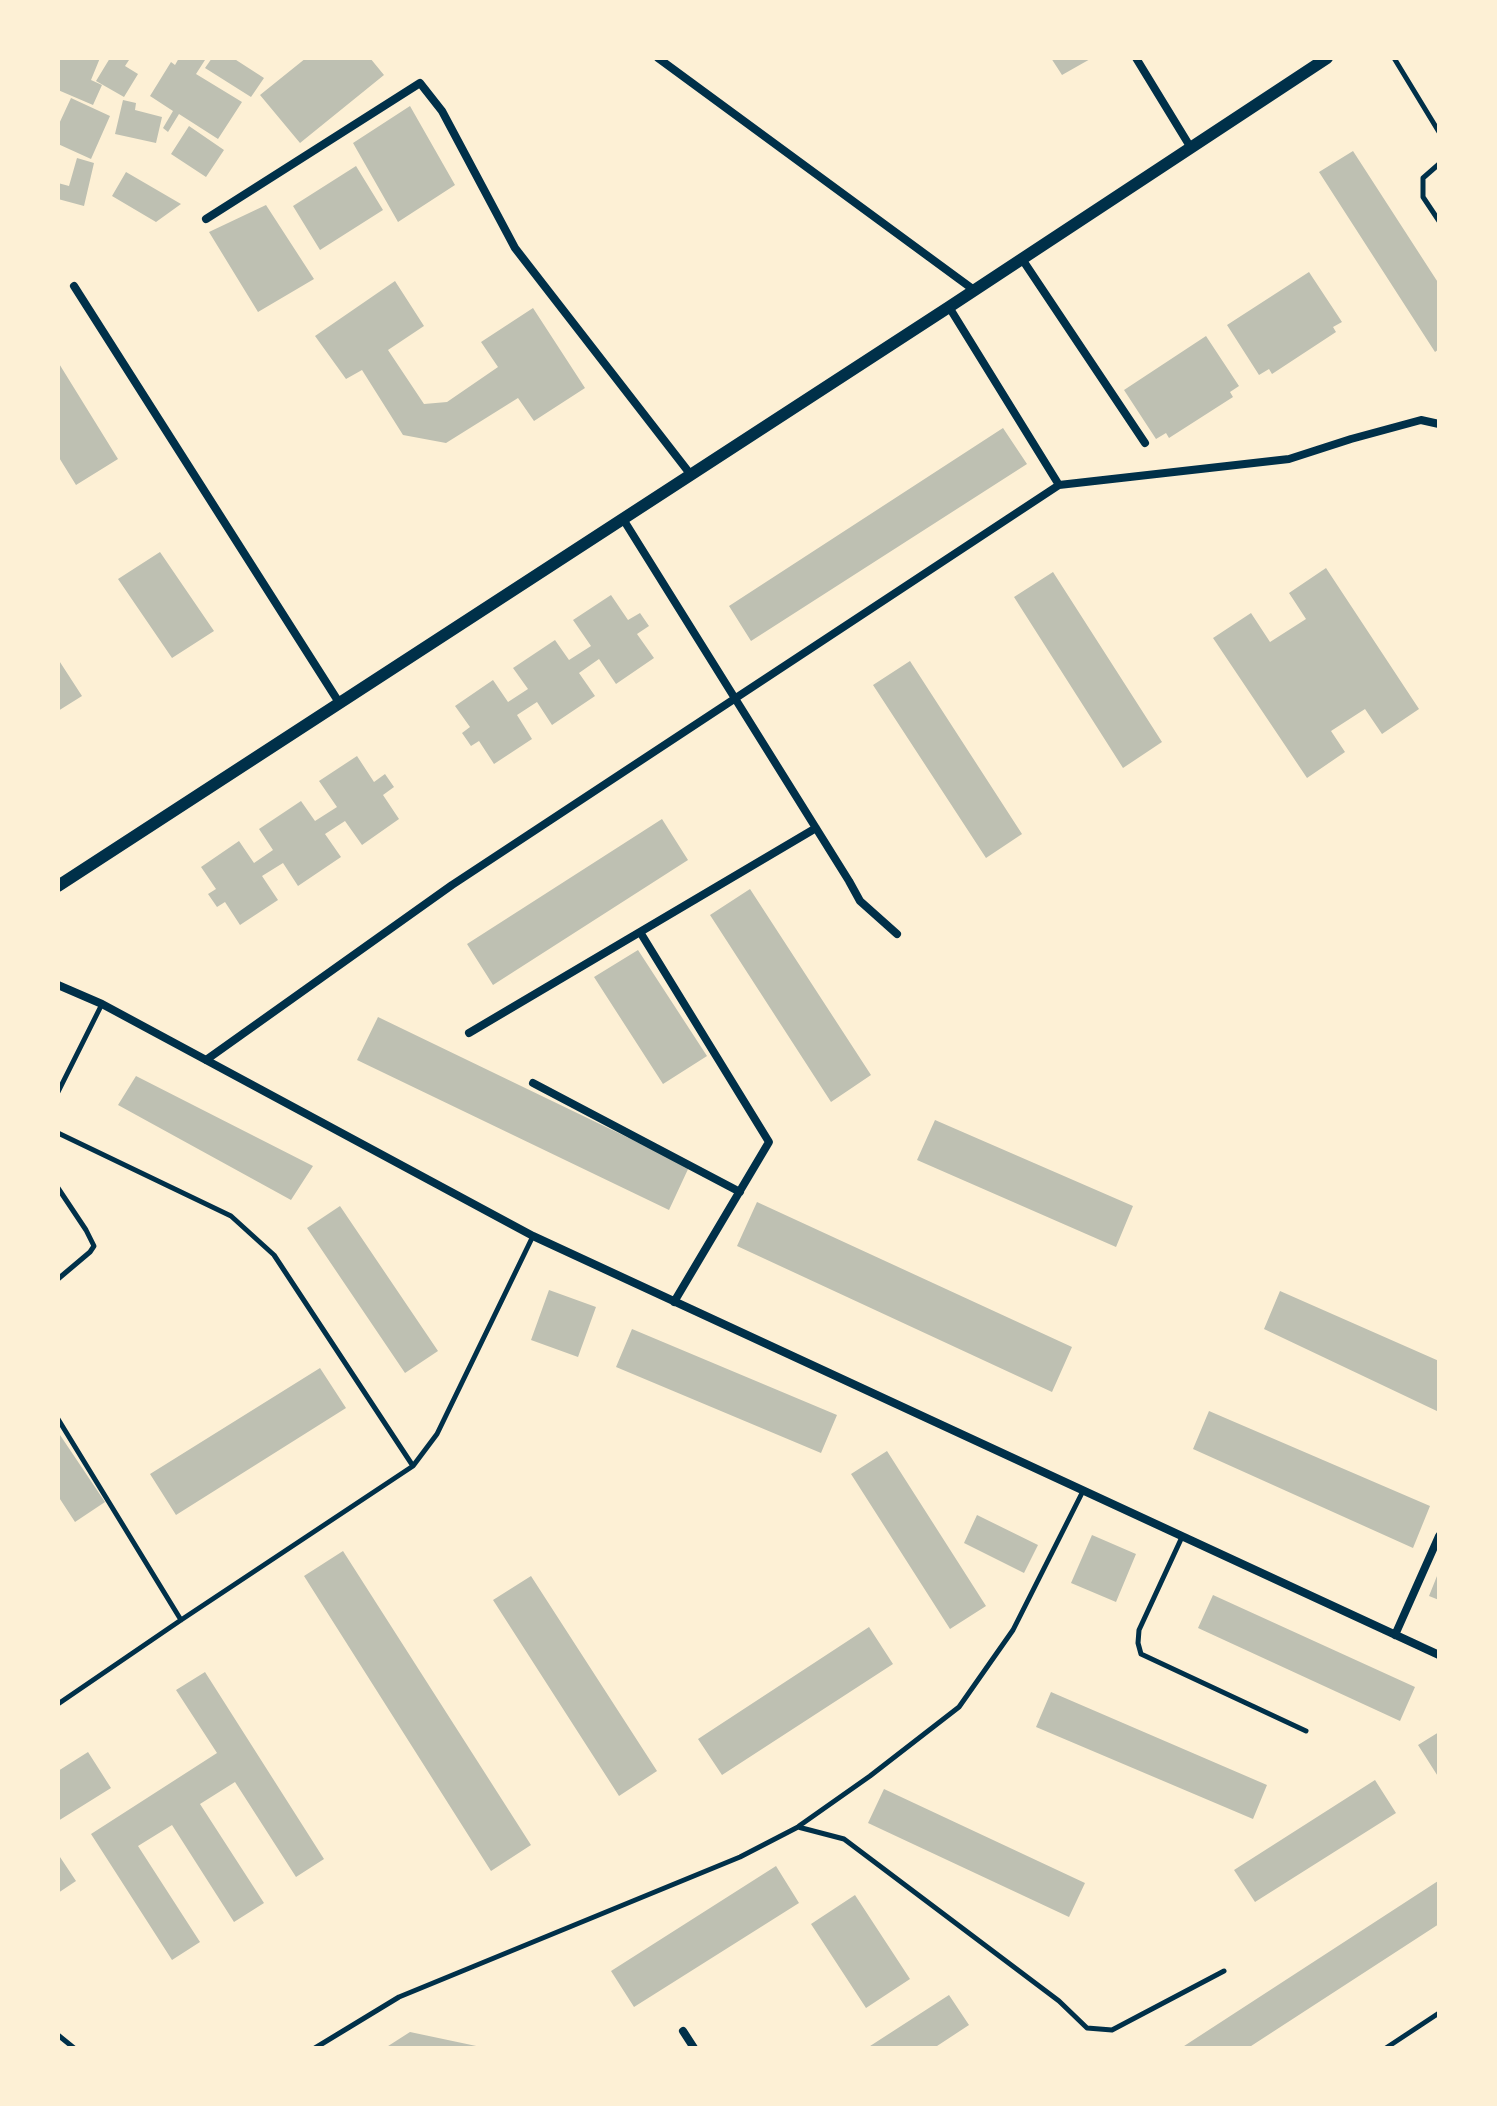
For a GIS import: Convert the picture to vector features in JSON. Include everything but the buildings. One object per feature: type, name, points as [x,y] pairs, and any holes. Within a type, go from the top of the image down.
[{"type":"street","points":[[658,58],[974,290]]},
{"type":"street","points":[[1136,58],[1191,148]]},
{"type":"street","points":[[58,886],[1327,58]]},
{"type":"street","points":[[206,219],[420,83],[442,111],[515,248],[691,475]]},
{"type":"street","points":[[1022,259],[1145,443]]},
{"type":"street","points":[[74,286],[340,704]]},
{"type":"street","points":[[949,307],[1059,485]]},
{"type":"street","points":[[206,1060],[452,885],[1059,485],[1289,459],[1421,420],[1439,424]]},
{"type":"street","points":[[623,519],[860,901],[897,934]]},
{"type":"street","points":[[469,1033],[816,828]]},
{"type":"street","points":[[640,932],[769,1142],[674,1302]]},
{"type":"street","points":[[58,985],[102,1004],[533,1236],[1439,1655]]},
{"type":"street","points":[[533,1083],[740,1192]]},
{"type":"street","points":[[1395,1635],[1439,1536]]},
{"type":"street","points":[[683,2031],[694,2048]]},
{"type":"lane","points":[[1394,58],[1439,132]]},
{"type":"lane","points":[[1439,164],[1423,178],[1423,197],[1439,221]]},
{"type":"lane","points":[[58,1092],[102,1004]]},
{"type":"lane","points":[[58,1133],[231,1216],[274,1255],[413,1466]]},
{"type":"lane","points":[[58,1188],[94,1246],[58,1279]]},
{"type":"lane","points":[[58,1704],[413,1466],[437,1434],[533,1236]]},
{"type":"lane","points":[[58,1419],[181,1620]]},
{"type":"lane","points":[[315,2048],[399,1997],[740,1857],[798,1827],[870,1776],[959,1707],[1013,1630],[1083,1491]]},
{"type":"lane","points":[[1182,1537],[1139,1630],[1141,1654],[1306,1731]]},
{"type":"lane","points":[[798,1827],[844,1839],[1059,2001],[1087,2028],[1112,2030],[1224,1971]]},
{"type":"lane","points":[[1386,2048],[1439,2013]]},
{"type":"lane","points":[[58,2035],[74,2048]]}]
